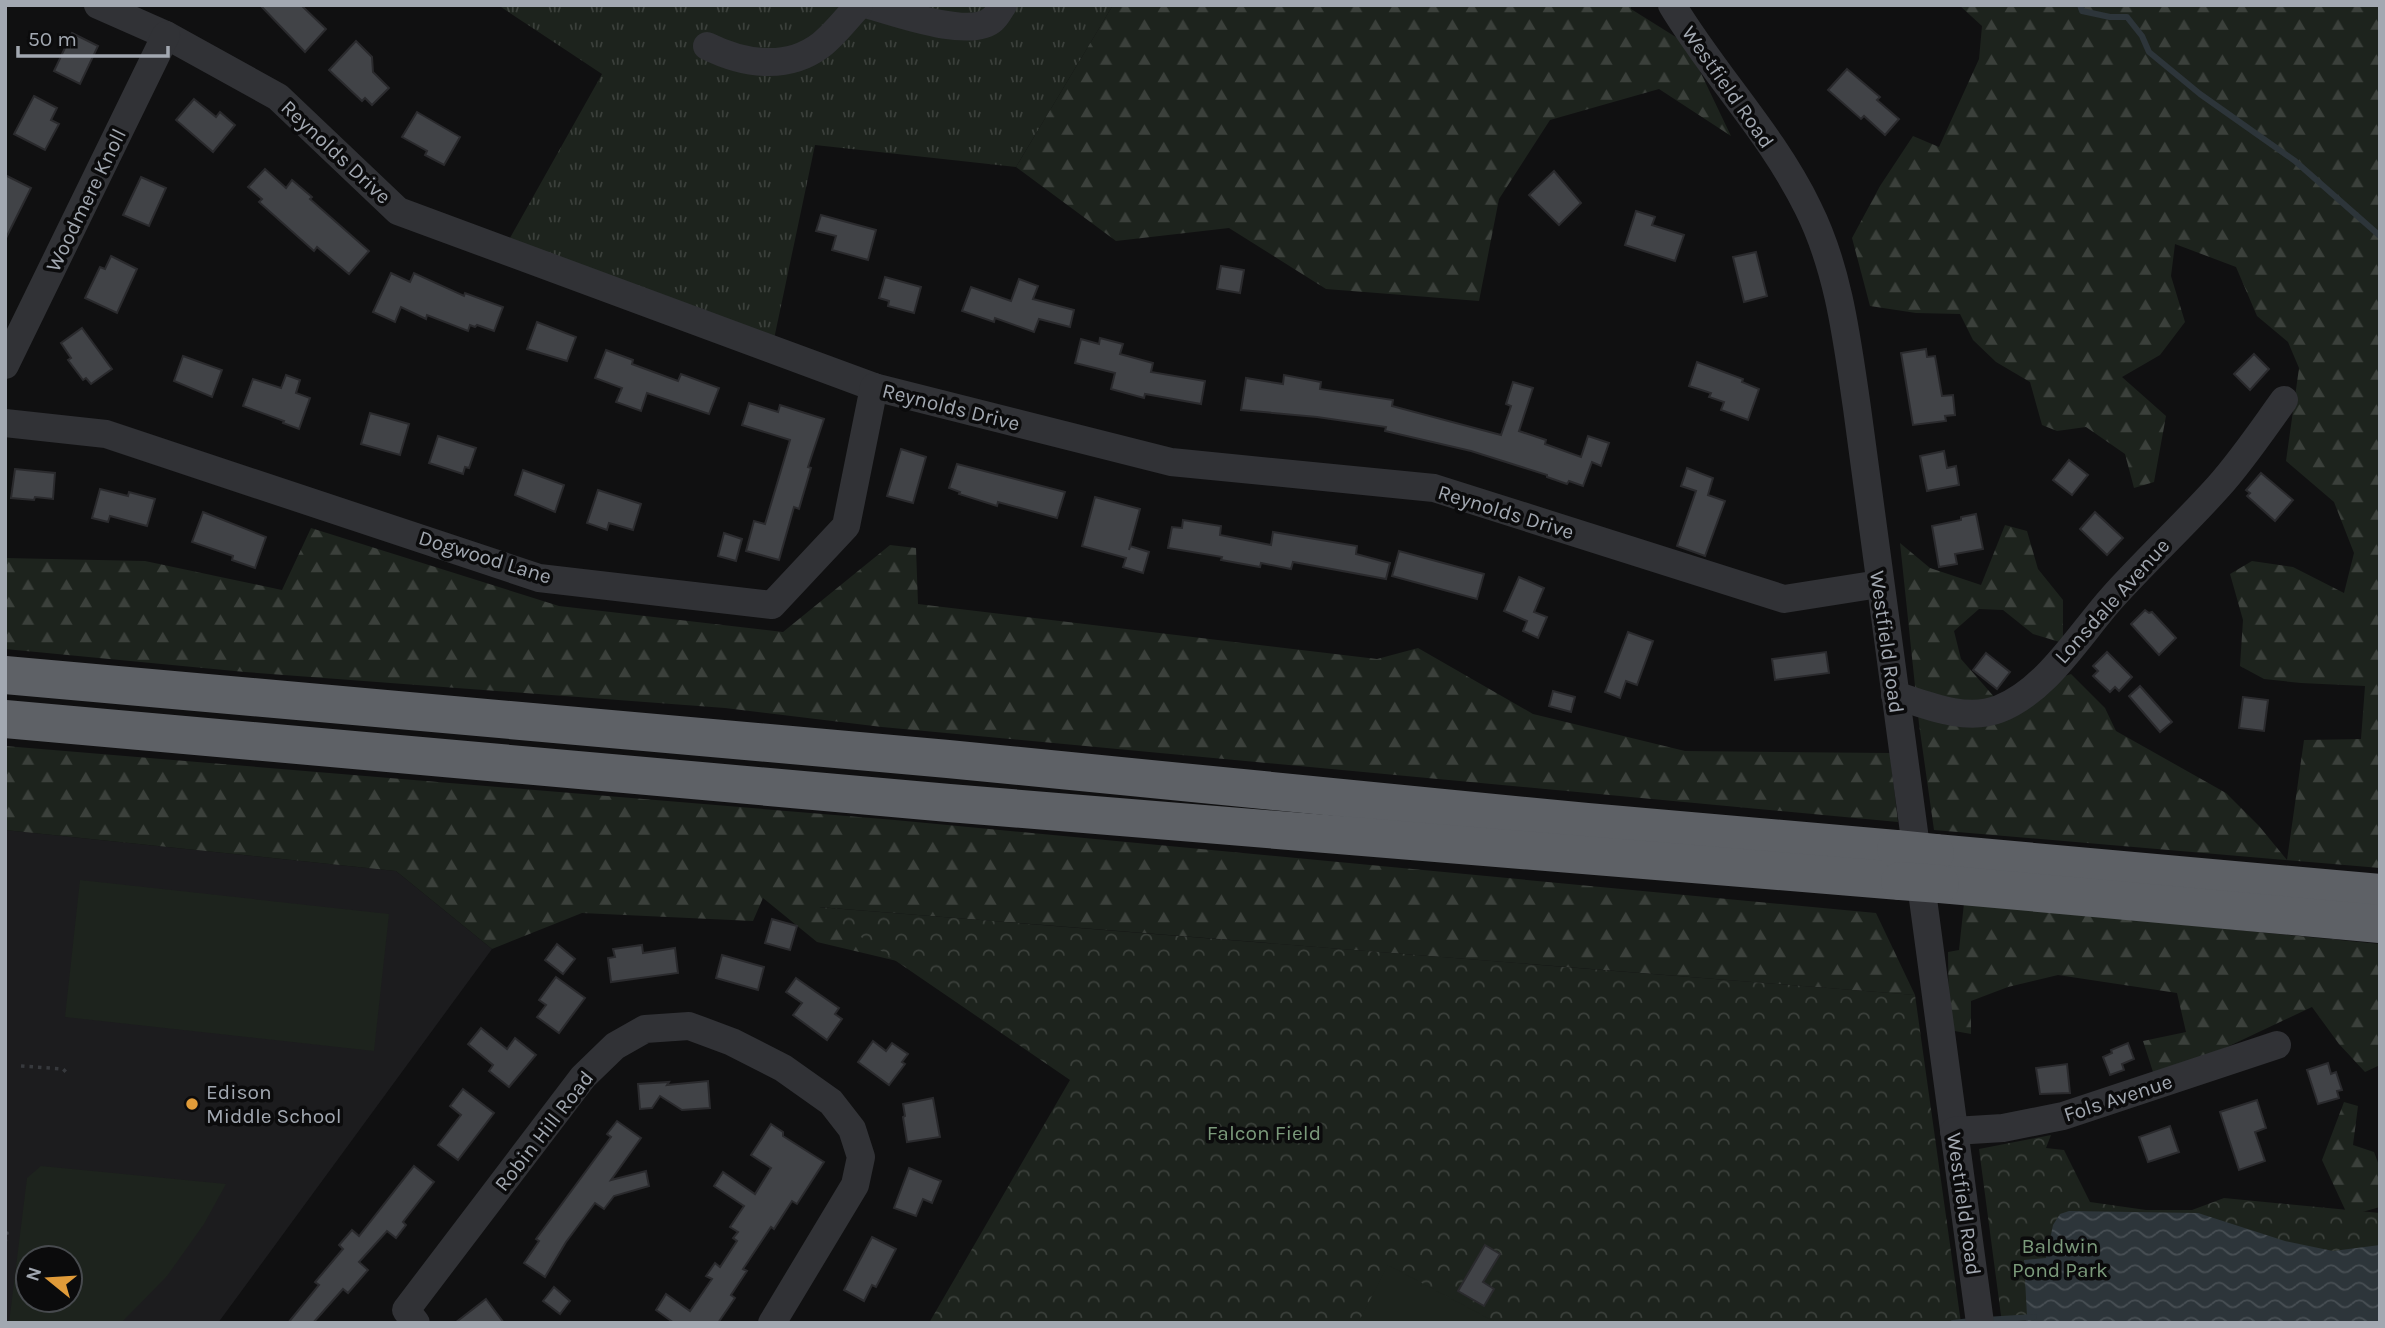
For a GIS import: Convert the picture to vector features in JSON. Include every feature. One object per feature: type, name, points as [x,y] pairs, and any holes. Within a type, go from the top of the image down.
[{"type":"highway","points":[[5,675],[962,760],[1587,822],[1898,865]]},
{"type":"highway","points":[[5,719],[949,803],[1898,865],[2380,924]]},
{"type":"highway","points":[[1938,869],[2380,892]]},
{"type":"street","name":"Reynolds Drive","points":[[98,5],[166,35],[278,97],[398,211],[874,387],[1171,462],[1434,488],[1784,599],[1879,584]]},
{"type":"street","points":[[707,46],[729,57],[766,63],[799,59],[822,44],[859,5]]},
{"type":"street","points":[[869,5],[945,24],[973,27],[992,21],[1003,5]]},
{"type":"street","name":"Westfield Road","points":[[1672,5],[1779,159],[1808,208],[1824,246],[1840,304],[1979,1318]]},
{"type":"street","name":"Woodmere Knoll","points":[[5,365],[166,35]]},
{"type":"street","name":"Dogwood Lane","points":[[5,423],[106,434],[539,578],[772,605],[846,526],[874,387]]},
{"type":"street","name":"Lonsdale Avenue","points":[[1895,695],[1927,705],[1981,714],[1997,710],[2027,695],[2111,599],[2220,485],[2284,400]]},
{"type":"street","name":"Robin Hill Road","points":[[406,1319],[583,1077],[615,1046],[645,1029],[689,1026],[732,1042],[783,1068],[831,1102],[852,1129],[861,1157],[855,1185],[772,1323]]},
{"type":"street","name":"Fols Avenue","points":[[1954,1131],[2003,1128],[2053,1119],[2277,1045]]},
{"type":"path","points":[[20,1066],[63,1069],[68,1074]]},
{"type":"path","points":[[5,1233],[5,1243]]},
{"type":"shaded area","name":"Edison Middle School","points":[[5,830],[396,871],[492,949],[218,1323],[5,1323]]},
{"type":"green space","points":[[498,5],[1113,5],[1016,167],[815,145],[770,358],[501,254],[602,74]]},
{"type":"green space","points":[[1113,5],[1631,5],[1631,9],[1687,44],[1731,136],[1659,89],[1550,120],[1499,199],[1479,301],[1326,289],[1229,228],[1116,241],[1016,167]]},
{"type":"green space","points":[[1959,5],[2380,5],[2380,868],[1934,830],[1919,724],[1900,543],[1930,568],[1981,585],[2005,525],[2027,531],[2038,569],[2063,600],[2063,643],[2033,634],[2003,610],[1979,609],[1954,631],[1961,659],[1996,699],[2071,674],[2105,708],[2116,731],[2226,793],[2259,826],[2287,860],[2304,740],[2361,739],[2365,686],[2264,679],[2240,666],[2243,620],[2230,574],[2252,561],[2293,567],[2344,593],[2354,553],[2334,502],[2286,461],[2299,368],[2288,342],[2257,316],[2236,267],[2175,244],[2171,276],[2185,322],[2160,355],[2122,377],[2166,416],[2154,482],[2134,488],[2125,454],[2086,427],[2057,431],[2042,425],[2030,382],[1996,362],[1973,340],[1960,314],[1916,313],[1870,306],[1852,238],[1880,186],[1913,136],[1939,147],[1979,59],[1982,26]]},
{"type":"green space","points":[[311,528],[559,606],[783,632],[890,545],[916,548],[918,604],[1377,659],[1418,648],[1533,714],[1685,751],[1890,753],[1898,822],[882,727],[725,708],[245,672],[5,649],[5,558],[145,561],[282,590]]},
{"type":"green space","points":[[5,746],[895,820],[1876,913],[1915,995],[819,907],[897,961],[817,942],[763,898],[753,921],[582,913],[492,949],[396,871],[5,830]]},
{"type":"green space","points":[[80,880],[389,914],[374,1051],[65,1017]]},
{"type":"green space","points":[[1964,903],[2380,944],[2380,1065],[2365,1072],[2339,1044],[2312,1007],[2208,1056],[2153,1072],[2143,1041],[2186,1032],[2177,993],[2058,975],[2008,987],[1971,1001],[1971,1034],[1949,1030],[1948,952],[1959,950]]},
{"type":"green space","name":"Falcon Field","points":[[817,907],[1915,995],[1961,1323],[929,1323],[1070,1080]]},
{"type":"green space","points":[[2344,1102],[2358,1106],[2353,1145],[2374,1152],[2380,1168],[2380,1207],[2348,1216],[2322,1160]]},
{"type":"green space","name":"Baldwin Pond Park","points":[[2051,1135],[2046,1148],[2064,1150],[2090,1202],[2146,1210],[2192,1210],[2224,1198],[2380,1213],[2380,1323],[2002,1323],[1979,1149]]},
{"type":"green space","points":[[41,1166],[226,1184],[204,1224],[167,1276],[121,1323],[9,1323],[14,1283],[14,1314],[84,1314],[84,1244],[19,1244],[27,1178]]},
{"type":"green space","points":[[1388,1265],[1497,1323],[1358,1323]]},
{"type":"water","name":"Baldwin Pond Park","points":[[2069,1211],[2198,1213],[2285,1241],[2333,1251],[2380,1245],[2380,1323],[2025,1323],[2027,1316],[2024,1260],[2046,1258],[2053,1225],[2060,1214]]},
{"type":"building","points":[[260,5],[301,5],[326,29],[305,52]]},
{"type":"building","points":[[72,33],[98,46],[80,84],[54,71]]},
{"type":"building","points":[[356,41],[372,57],[373,72],[389,88],[372,105],[365,98],[362,101],[329,70]]},
{"type":"building","points":[[1847,69],[1880,97],[1877,100],[1899,119],[1885,135],[1864,116],[1861,119],[1828,90]]},
{"type":"building","points":[[34,96],[57,108],[51,120],[59,124],[45,150],[14,134]]},
{"type":"building","points":[[194,99],[216,117],[220,112],[235,125],[213,152],[176,120]]},
{"type":"building","points":[[417,112],[460,137],[444,165],[425,155],[427,151],[402,137]]},
{"type":"building","points":[[265,169],[286,188],[292,180],[369,251],[349,274],[317,247],[314,251],[259,202],[262,199],[248,187]]},
{"type":"building","points":[[1554,171],[1581,203],[1559,225],[1529,195]]},
{"type":"building","points":[[5,175],[31,188],[5,240]]},
{"type":"building","points":[[141,177],[166,188],[149,226],[123,215]]},
{"type":"building","points":[[1636,211],[1655,217],[1652,225],[1684,235],[1675,261],[1625,245]]},
{"type":"building","points":[[821,215],[876,230],[868,260],[832,250],[836,236],[816,231]]},
{"type":"building","points":[[1756,252],[1767,296],[1744,302],[1733,257]]},
{"type":"building","points":[[111,256],[137,269],[117,313],[85,298],[100,267],[105,269]]},
{"type":"building","points":[[1221,266],[1244,270],[1240,293],[1217,289]]},
{"type":"building","points":[[391,273],[410,282],[414,273],[464,296],[465,293],[503,307],[494,331],[470,325],[468,331],[427,315],[426,319],[401,307],[395,322],[373,312]]},
{"type":"building","points":[[885,277],[921,287],[914,313],[888,306],[889,301],[879,298]]},
{"type":"building","points":[[1019,279],[1038,286],[1033,299],[1074,310],[1070,327],[1039,319],[1034,332],[995,318],[994,322],[962,311],[971,287],[1011,301]]},
{"type":"building","points":[[537,322],[576,337],[567,361],[527,349]]},
{"type":"building","points":[[82,328],[112,369],[91,384],[86,378],[83,380],[68,360],[71,358],[61,343]]},
{"type":"building","points":[[1100,338],[1123,344],[1120,354],[1153,363],[1151,372],[1205,381],[1201,404],[1145,394],[1144,398],[1111,389],[1115,373],[1075,363],[1081,339],[1099,344]]},
{"type":"building","points":[[1926,349],[1927,357],[1935,356],[1942,396],[1953,395],[1955,415],[1945,416],[1946,421],[1913,425],[1901,353]]},
{"type":"building","points":[[606,350],[633,360],[632,364],[678,381],[681,374],[719,388],[709,414],[647,393],[641,411],[616,402],[622,388],[595,378]]},
{"type":"building","points":[[2254,354],[2269,369],[2250,390],[2234,374]]},
{"type":"building","points":[[183,356],[222,370],[212,397],[174,381]]},
{"type":"building","points":[[1697,362],[1743,379],[1742,382],[1759,389],[1748,420],[1721,410],[1724,402],[1709,397],[1711,393],[1689,386]]},
{"type":"building","points":[[286,375],[300,380],[296,393],[310,398],[299,429],[243,406],[253,379],[281,388]]},
{"type":"building","points":[[1284,375],[1321,382],[1320,389],[1393,400],[1392,406],[1501,435],[1511,406],[1506,404],[1513,382],[1533,388],[1519,431],[1546,440],[1545,444],[1581,457],[1588,436],[1609,443],[1601,466],[1592,462],[1583,486],[1569,481],[1567,484],[1471,451],[1385,431],[1386,427],[1241,410],[1246,378],[1283,384]]},
{"type":"building","points":[[749,403],[778,412],[780,405],[824,419],[808,467],[811,468],[799,509],[794,507],[779,560],[746,551],[754,521],[765,524],[790,440],[742,425]]},
{"type":"building","points":[[370,413],[409,424],[400,455],[361,444]]},
{"type":"building","points":[[438,436],[476,448],[469,468],[465,467],[463,474],[429,463]]},
{"type":"building","points":[[901,449],[926,457],[913,503],[887,496]]},
{"type":"building","points":[[1944,451],[1947,468],[1956,466],[1959,485],[1927,491],[1920,456]]},
{"type":"building","points":[[2069,460],[2088,475],[2072,495],[2053,480]]},
{"type":"building","points":[[957,464],[1065,492],[1057,518],[998,502],[997,506],[959,494],[960,492],[949,488]]},
{"type":"building","points":[[1687,468],[1713,478],[1708,495],[1725,501],[1705,556],[1677,546],[1696,491],[1681,486]]},
{"type":"building","points":[[15,469],[55,473],[53,499],[11,498]]},
{"type":"building","points":[[523,470],[564,485],[555,512],[515,495]]},
{"type":"building","points":[[2261,473],[2293,500],[2275,521],[2247,496],[2250,493],[2246,490]]},
{"type":"building","points":[[100,489],[128,496],[129,492],[155,499],[147,526],[110,516],[108,522],[92,518]]},
{"type":"building","points":[[598,490],[641,504],[633,530],[609,523],[607,530],[587,523]]},
{"type":"building","points":[[1095,497],[1140,509],[1130,546],[1149,552],[1143,573],[1123,567],[1126,558],[1082,546]]},
{"type":"building","points":[[203,512],[266,537],[255,568],[232,560],[233,556],[192,542]]},
{"type":"building","points":[[2095,512],[2123,538],[2107,555],[2080,529]]},
{"type":"building","points":[[1976,514],[1983,549],[1955,554],[1957,564],[1939,567],[1932,526]]},
{"type":"building","points":[[1183,520],[1221,526],[1220,535],[1271,545],[1273,532],[1357,546],[1356,554],[1390,563],[1386,579],[1293,562],[1291,569],[1261,563],[1260,567],[1221,560],[1222,557],[1168,548],[1172,527],[1182,528]]},
{"type":"building","points":[[724,533],[742,539],[736,561],[718,556]]},
{"type":"building","points":[[1399,551],[1484,574],[1477,599],[1392,576]]},
{"type":"building","points":[[1519,577],[1544,588],[1534,612],[1547,617],[1538,638],[1523,631],[1527,621],[1504,611]]},
{"type":"building","points":[[2145,610],[2152,612],[2176,638],[2159,655],[2131,624]]},
{"type":"building","points":[[1628,632],[1653,641],[1637,685],[1626,681],[1620,698],[1605,692]]},
{"type":"building","points":[[1826,652],[1829,673],[1775,680],[1772,659]]},
{"type":"building","points":[[2107,652],[2132,677],[2119,691],[2115,687],[2110,692],[2093,676],[2098,671],[2093,666]]},
{"type":"building","points":[[1986,653],[2010,672],[1997,689],[1973,670]]},
{"type":"building","points":[[2140,686],[2172,722],[2160,732],[2129,696]]},
{"type":"building","points":[[1553,691],[1575,697],[1571,712],[1549,706]]},
{"type":"building","points":[[2243,697],[2268,700],[2264,731],[2239,728]]},
{"type":"building","points":[[772,919],[797,926],[790,950],[765,943]]},
{"type":"building","points":[[557,944],[575,959],[563,974],[545,960]]},
{"type":"building","points":[[642,945],[643,953],[675,948],[678,973],[611,982],[608,958],[615,957],[613,949]]},
{"type":"building","points":[[722,955],[764,967],[758,990],[716,978]]},
{"type":"building","points":[[556,977],[585,998],[559,1033],[537,1017],[546,1005],[539,1000]]},
{"type":"building","points":[[796,978],[839,1008],[835,1014],[842,1019],[827,1040],[793,1015],[802,1003],[786,992]]},
{"type":"building","points":[[481,1028],[507,1049],[515,1038],[536,1055],[509,1087],[489,1071],[493,1065],[468,1044]]},
{"type":"building","points":[[873,1041],[886,1051],[892,1043],[908,1054],[902,1062],[905,1064],[889,1085],[858,1062]]},
{"type":"building","points":[[2128,1043],[2134,1059],[2122,1064],[2124,1070],[2110,1075],[2103,1057],[2112,1053],[2111,1050]]},
{"type":"building","points":[[2328,1063],[2331,1074],[2336,1072],[2342,1090],[2337,1091],[2339,1098],[2318,1104],[2307,1070]]},
{"type":"building","points":[[2067,1064],[2070,1093],[2040,1094],[2036,1068]]},
{"type":"building","points":[[708,1081],[710,1108],[682,1110],[660,1096],[652,1108],[640,1109],[638,1084],[669,1082],[667,1085]]},
{"type":"building","points":[[463,1089],[494,1113],[458,1160],[438,1145],[461,1115],[450,1106]]},
{"type":"building","points":[[933,1098],[940,1137],[907,1142],[903,1104]]},
{"type":"building","points":[[2257,1100],[2266,1128],[2255,1132],[2265,1161],[2239,1170],[2220,1112]]},
{"type":"building","points":[[617,1121],[641,1138],[611,1180],[646,1171],[649,1186],[614,1196],[604,1209],[595,1203],[566,1242],[545,1277],[524,1263],[539,1241],[536,1239],[611,1137],[607,1134]]},
{"type":"building","points":[[771,1124],[783,1132],[783,1136],[824,1162],[797,1204],[792,1201],[743,1269],[747,1271],[731,1295],[735,1298],[718,1323],[674,1323],[656,1310],[666,1294],[690,1311],[712,1279],[706,1276],[715,1263],[720,1267],[737,1241],[733,1238],[738,1232],[730,1227],[744,1206],[714,1186],[723,1172],[755,1194],[771,1168],[751,1155]]},
{"type":"building","points":[[2170,1126],[2179,1152],[2148,1162],[2139,1137]]},
{"type":"building","points":[[414,1166],[434,1182],[403,1222],[406,1225],[396,1238],[387,1231],[359,1262],[368,1270],[348,1293],[343,1289],[313,1323],[288,1323],[319,1285],[315,1282],[343,1249],[339,1245],[352,1230],[359,1236]]},
{"type":"building","points":[[909,1168],[941,1181],[932,1203],[923,1199],[916,1216],[894,1208]]},
{"type":"building","points":[[872,1237],[896,1249],[876,1287],[872,1285],[864,1301],[844,1290]]},
{"type":"building","points":[[1485,1245],[1500,1254],[1483,1282],[1494,1289],[1484,1306],[1458,1291]]},
{"type":"building","points":[[554,1287],[570,1301],[560,1314],[543,1301]]},
{"type":"building","points":[[486,1299],[504,1323],[455,1323]]},
{"type":"waterway","points":[[2080,5],[2082,11],[2110,17],[2127,17],[2142,36],[2149,52],[2200,94],[2295,161],[2380,236]]},
{"type":"waterway","points":[[1985,1320],[2034,1317]]},
{"type":"waterway","points":[[1953,1323],[1971,1321]]},
{"type":"place","name":"Edison Middle School","points":[[192,1104]]}]
